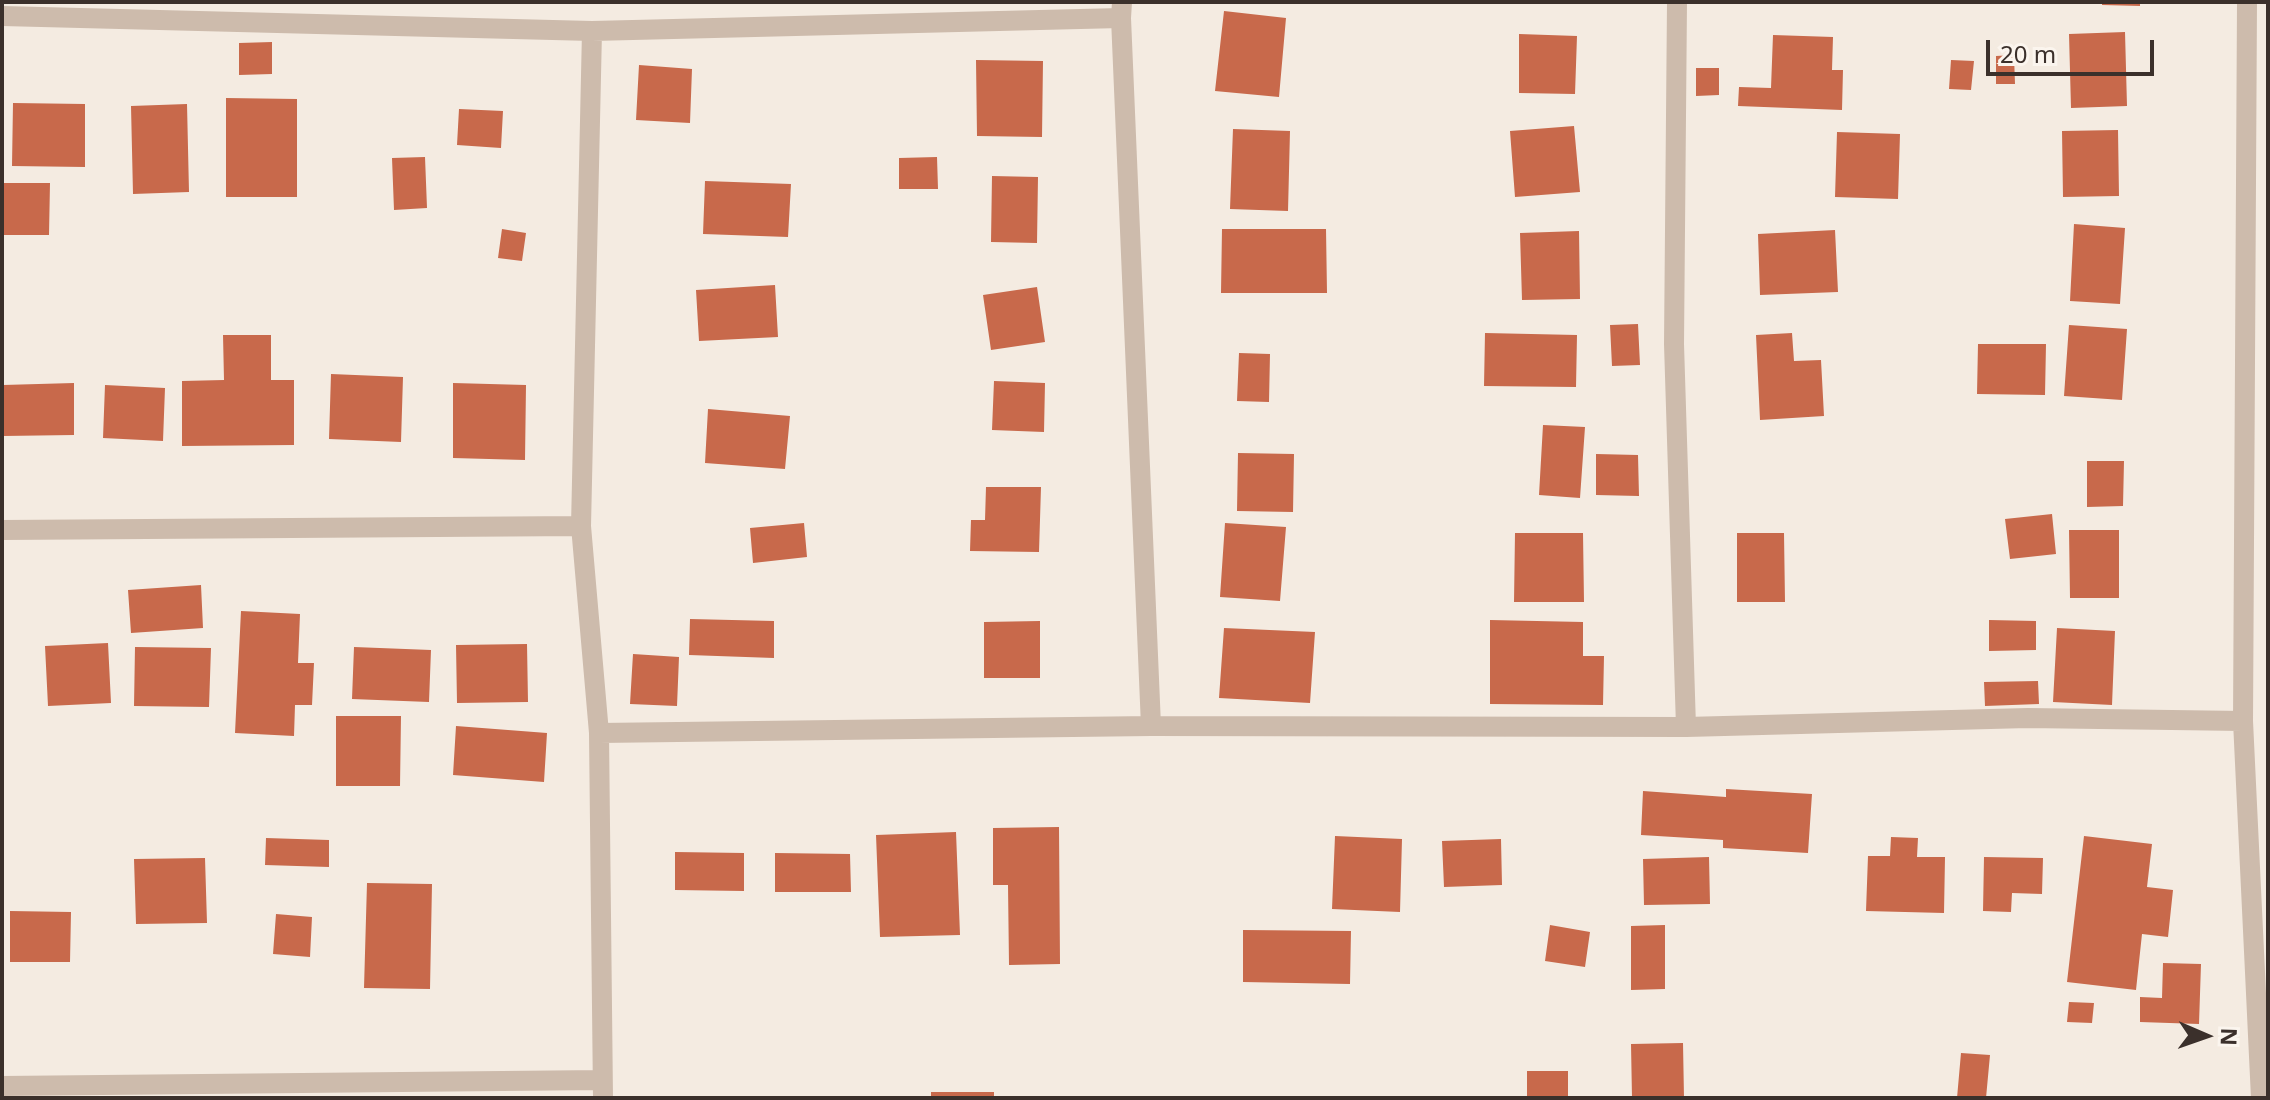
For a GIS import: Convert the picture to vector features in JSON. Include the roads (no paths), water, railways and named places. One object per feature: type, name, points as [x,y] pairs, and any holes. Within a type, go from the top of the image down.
[{"type":"street","points":[[1677,2],[1674,344],[1686,727]]},
{"type":"street","points":[[2247,2],[2243,721],[2261,1098]]},
{"type":"street","points":[[2,16],[592,31],[1122,10],[1151,726]]},
{"type":"street","points":[[2,1086],[73,1093],[602,1089],[599,733],[581,526],[592,31]]},
{"type":"street","points":[[2,530],[581,526]]},
{"type":"street","points":[[599,733],[1151,726],[1686,727],[2028,718],[2243,721]]}]
